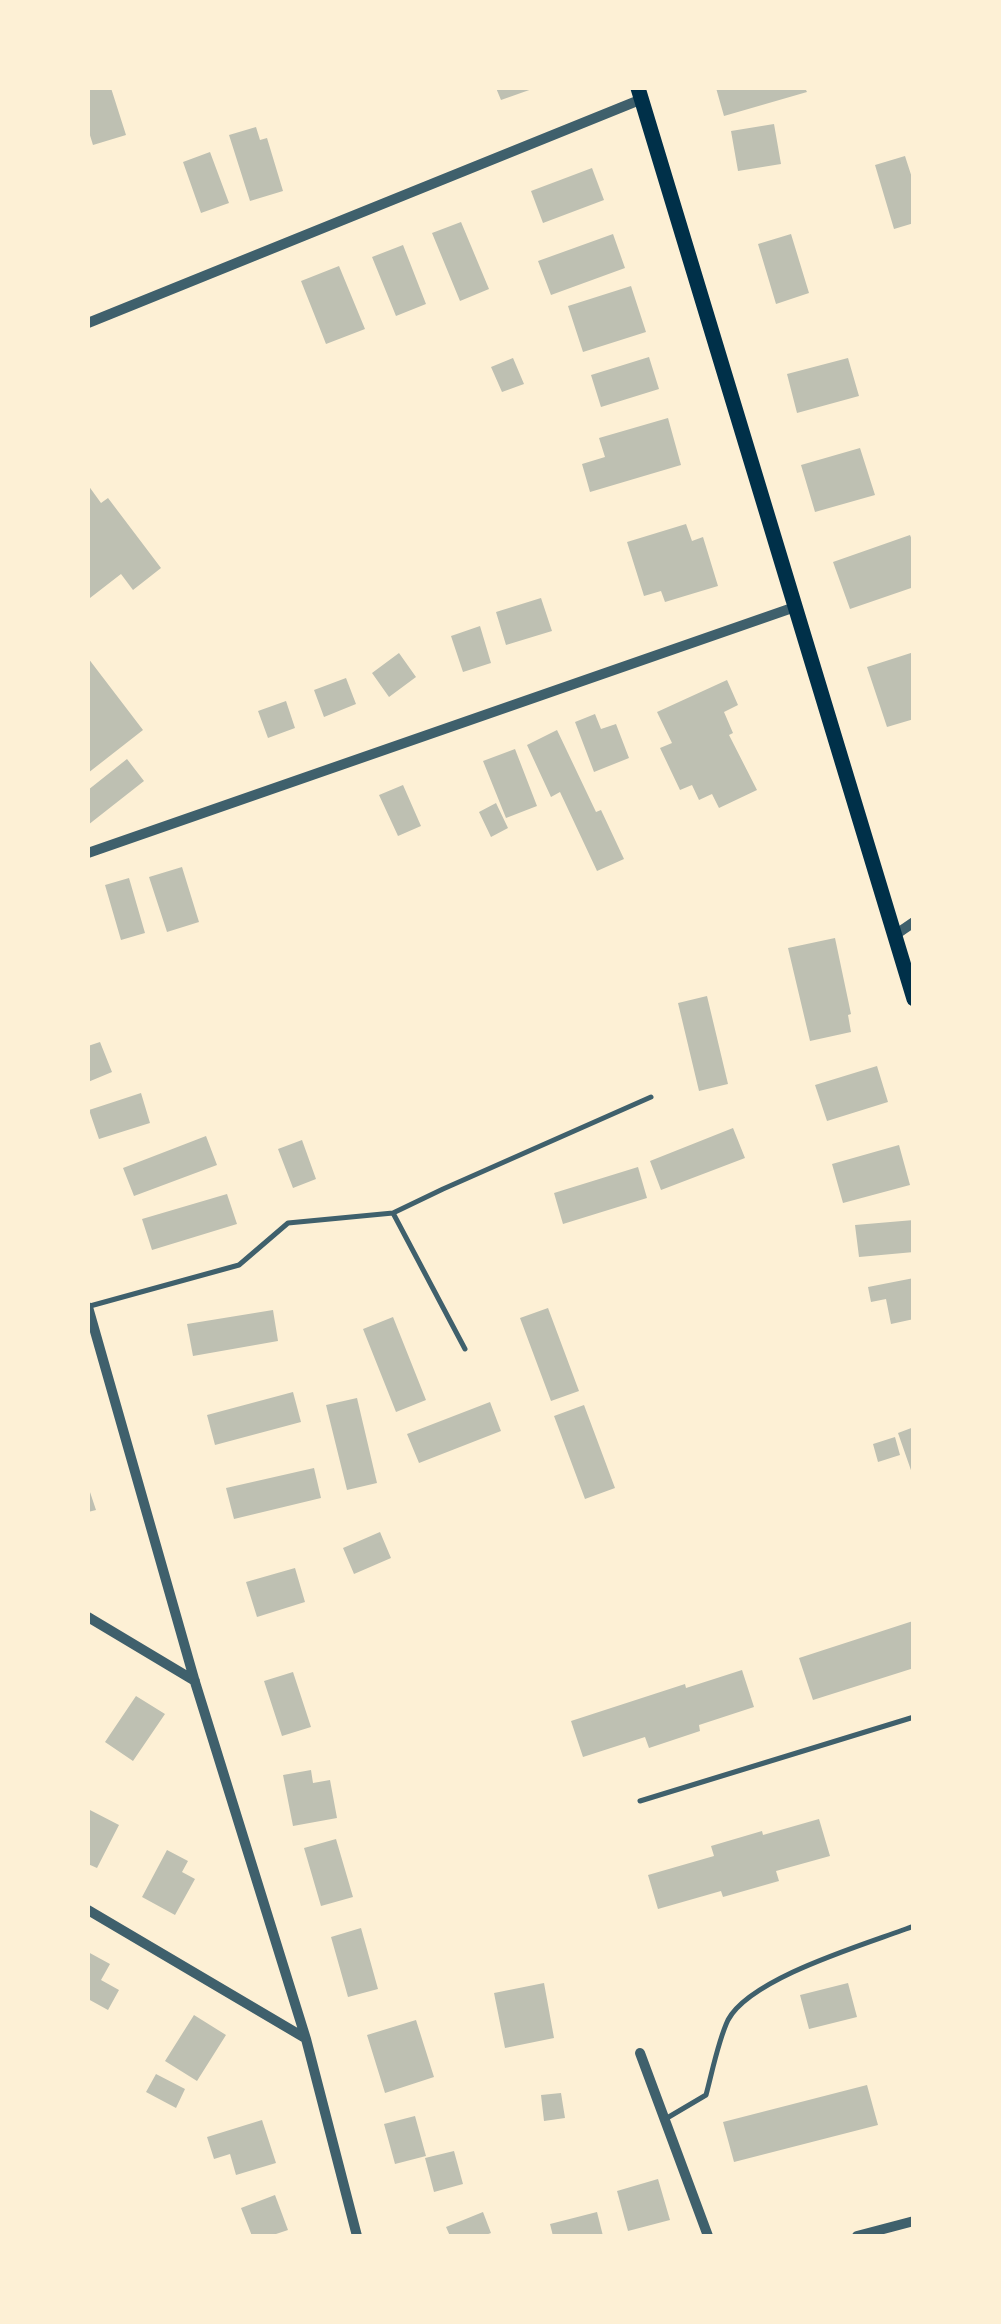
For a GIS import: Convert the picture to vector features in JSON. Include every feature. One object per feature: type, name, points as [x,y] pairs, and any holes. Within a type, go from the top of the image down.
[{"type":"main road","points":[[640,93],[914,998]]},
{"type":"street","points":[[88,323],[640,93]]},
{"type":"street","points":[[88,853],[795,607]]},
{"type":"street","points":[[895,936],[914,922]]},
{"type":"street","points":[[88,1307],[196,1682],[306,2039],[356,2236]]},
{"type":"street","points":[[88,1616],[196,1682]]},
{"type":"street","points":[[88,1910],[306,2039]]},
{"type":"street","points":[[640,2052],[708,2236]]},
{"type":"street","points":[[858,2236],[914,2221]]},
{"type":"lane","points":[[88,1307],[240,1265],[288,1223],[393,1214],[651,1097]]},
{"type":"lane","points":[[393,1214],[465,1349]]},
{"type":"lane","points":[[640,1800],[914,1717]]},
{"type":"lane","points":[[665,2119],[706,2095],[729,2020],[750,1994],[792,1972],[914,1926]]},
{"type":"building","points":[[111,88],[126,135],[93,145],[88,129],[88,90]]},
{"type":"building","points":[[496,88],[535,88],[501,100]]},
{"type":"building","points":[[716,88],[805,88],[807,92],[724,116]]},
{"type":"building","points":[[774,124],[781,164],[738,171],[731,131]]},
{"type":"building","points":[[256,127],[260,140],[267,138],[283,191],[250,201],[229,135]]},
{"type":"building","points":[[210,152],[229,203],[201,213],[183,162]]},
{"type":"building","points":[[905,156],[914,184],[914,223],[894,229],[875,165]]},
{"type":"building","points":[[592,168],[604,200],[543,223],[531,191]]},
{"type":"building","points":[[461,222],[489,289],[460,301],[432,233]]},
{"type":"building","points":[[613,234],[625,268],[551,295],[538,261]]},
{"type":"building","points":[[791,234],[809,293],[776,304],[758,244]]},
{"type":"building","points":[[403,245],[426,304],[396,316],[372,257]]},
{"type":"building","points":[[339,266],[365,329],[326,344],[301,281]]},
{"type":"building","points":[[631,286],[646,332],[583,352],[568,306]]},
{"type":"building","points":[[649,357],[659,389],[601,407],[591,375]]},
{"type":"building","points":[[513,358],[524,384],[502,392],[491,367]]},
{"type":"building","points":[[848,358],[859,396],[797,413],[787,374]]},
{"type":"building","points":[[668,418],[681,465],[590,492],[582,464],[605,457],[599,438]]},
{"type":"building","points":[[860,448],[875,495],[815,512],[801,465]]},
{"type":"building","points":[[88,485],[101,503],[108,498],[161,568],[133,590],[121,574],[90,598],[88,595]]},
{"type":"building","points":[[686,524],[692,541],[703,537],[718,586],[665,602],[661,591],[644,596],[627,542]]},
{"type":"building","points":[[910,535],[914,545],[914,587],[850,609],[833,562]]},
{"type":"building","points":[[541,598],[552,631],[506,645],[496,612]]},
{"type":"building","points":[[480,626],[491,663],[463,672],[451,636]]},
{"type":"building","points":[[914,652],[914,719],[887,727],[867,667]]},
{"type":"building","points":[[399,653],[416,677],[389,697],[372,673]]},
{"type":"building","points":[[88,658],[143,730],[88,773]]},
{"type":"building","points":[[346,678],[356,704],[324,717],[314,690]]},
{"type":"building","points":[[727,680],[738,705],[724,712],[733,733],[729,735],[757,790],[719,808],[712,794],[699,800],[692,785],[680,790],[660,748],[672,743],[657,712]]},
{"type":"building","points":[[286,701],[295,728],[268,738],[258,711]]},
{"type":"building","points":[[595,714],[601,729],[616,724],[629,758],[594,772],[575,722]]},
{"type":"building","points":[[557,730],[596,812],[601,810],[624,859],[597,871],[560,792],[551,797],[527,745]]},
{"type":"building","points":[[515,749],[537,806],[506,818],[483,761]]},
{"type":"building","points":[[127,759],[144,781],[88,825],[88,790]]},
{"type":"building","points":[[403,785],[421,826],[398,836],[379,795]]},
{"type":"building","points":[[496,803],[508,828],[491,837],[479,812]]},
{"type":"building","points":[[182,867],[199,922],[167,932],[149,877]]},
{"type":"building","points":[[129,878],[145,933],[121,940],[105,885]]},
{"type":"building","points":[[835,938],[851,1014],[851,1032],[810,1041],[788,948]]},
{"type":"building","points":[[707,996],[728,1084],[699,1091],[678,1003]]},
{"type":"building","points":[[100,1042],[112,1072],[88,1082],[88,1046]]},
{"type":"building","points":[[877,1066],[888,1102],[827,1121],[815,1085]]},
{"type":"building","points":[[141,1093],[150,1123],[99,1139],[89,1110]]},
{"type":"building","points":[[733,1128],[745,1158],[661,1190],[650,1161]]},
{"type":"building","points":[[206,1136],[217,1165],[134,1196],[123,1168]]},
{"type":"building","points":[[302,1140],[316,1179],[293,1188],[278,1149]]},
{"type":"building","points":[[899,1145],[910,1185],[843,1203],[832,1164]]},
{"type":"building","points":[[638,1167],[647,1198],[563,1224],[554,1193]]},
{"type":"building","points":[[227,1194],[237,1224],[152,1250],[142,1219]]},
{"type":"building","points":[[914,1220],[914,1252],[859,1257],[855,1225]]},
{"type":"building","points":[[914,1278],[914,1319],[891,1324],[886,1299],[871,1302],[868,1287]]},
{"type":"building","points":[[548,1308],[579,1391],[551,1401],[520,1318]]},
{"type":"building","points":[[273,1310],[278,1341],[193,1356],[187,1324]]},
{"type":"building","points":[[393,1317],[426,1400],[396,1412],[363,1329]]},
{"type":"building","points":[[293,1392],[301,1422],[215,1445],[207,1415]]},
{"type":"building","points":[[357,1398],[377,1483],[347,1490],[326,1405]]},
{"type":"building","points":[[490,1402],[501,1431],[419,1463],[407,1434]]},
{"type":"building","points":[[584,1405],[615,1488],[585,1499],[554,1416]]},
{"type":"building","points":[[914,1427],[914,1476],[913,1476],[898,1433]]},
{"type":"building","points":[[895,1437],[900,1455],[878,1462],[873,1444]]},
{"type":"building","points":[[314,1468],[321,1498],[234,1519],[226,1488]]},
{"type":"building","points":[[88,1486],[96,1510],[88,1512]]},
{"type":"building","points":[[380,1532],[391,1558],[354,1574],[343,1548]]},
{"type":"building","points":[[295,1568],[305,1602],[257,1617],[246,1582]]},
{"type":"building","points":[[913,1621],[914,1668],[813,1700],[799,1658]]},
{"type":"building","points":[[742,1670],[754,1707],[699,1725],[700,1731],[649,1748],[645,1737],[583,1757],[571,1721]]},
{"type":"building","points":[[293,1672],[311,1727],[282,1736],[264,1681]]},
{"type":"building","points":[[136,1696],[165,1714],[133,1761],[105,1742]]},
{"type":"building","points":[[311,1770],[313,1783],[330,1780],[337,1818],[293,1826],[283,1775]]},
{"type":"building","points":[[88,1809],[119,1825],[97,1868],[88,1864]]},
{"type":"building","points":[[819,1819],[830,1856],[776,1871],[779,1881],[723,1897],[721,1891],[658,1909],[648,1875],[714,1856],[711,1846]]},
{"type":"building","points":[[336,1839],[353,1897],[321,1906],[304,1848]]},
{"type":"building","points":[[167,1850],[188,1861],[182,1872],[195,1879],[175,1915],[142,1897]]},
{"type":"building","points":[[361,1928],[378,1989],[348,1997],[331,1937]]},
{"type":"building","points":[[88,1952],[110,1964],[101,1980],[119,1990],[108,2010],[88,1999]]},
{"type":"building","points":[[544,1983],[554,2038],[505,2048],[494,1993]]},
{"type":"building","points":[[848,1983],[857,2017],[809,2029],[800,1995]]},
{"type":"building","points":[[194,2015],[226,2035],[197,2081],[165,2061]]},
{"type":"building","points":[[416,2020],[434,2077],[385,2093],[367,2035]]},
{"type":"building","points":[[156,2074],[185,2089],[176,2108],[146,2092]]},
{"type":"building","points":[[867,2085],[878,2125],[734,2162],[723,2122]]},
{"type":"building","points":[[561,2093],[565,2118],[544,2121],[541,2095]]},
{"type":"building","points":[[415,2116],[426,2156],[395,2164],[384,2124]]},
{"type":"building","points":[[262,2120],[276,2163],[236,2175],[230,2154],[214,2159],[207,2137]]},
{"type":"building","points":[[454,2151],[463,2184],[434,2192],[425,2158]]},
{"type":"building","points":[[658,2179],[670,2220],[628,2231],[617,2191]]},
{"type":"building","points":[[275,2195],[288,2230],[252,2236],[241,2208]]},
{"type":"building","points":[[483,2212],[491,2233],[450,2236],[446,2227]]},
{"type":"building","points":[[597,2212],[603,2236],[553,2236],[550,2224]]}]
